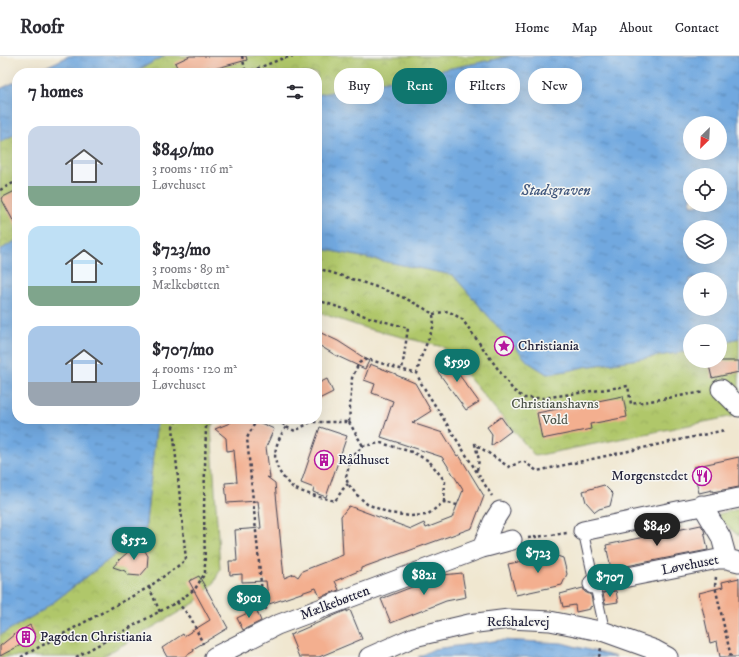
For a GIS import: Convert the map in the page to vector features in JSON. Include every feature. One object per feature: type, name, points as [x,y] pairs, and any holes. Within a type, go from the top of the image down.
[{"type":"street","points":[[721,389],[739,407]]},
{"type":"street","points":[[583,531],[739,498]]},
{"type":"street","points":[[702,505],[721,537],[728,560]]},
{"type":"street","points":[[482,548],[493,522],[500,511]]},
{"type":"street","name":"Mælkebøtten","points":[[210,654],[277,625],[482,548],[512,540]]},
{"type":"street","name":"Løvehuset","points":[[593,584],[728,560]]},
{"type":"street","name":"Refshalevej","points":[[369,657],[414,637],[469,624],[509,619],[550,621],[605,632],[655,650],[668,657]]},
{"type":"lane","points":[[583,531],[593,584],[605,632]]},
{"type":"path","points":[[242,56],[245,68]]},
{"type":"path","points":[[258,68],[293,56]]},
{"type":"path","points":[[0,190],[12,184]]},
{"type":"path","points":[[322,270],[395,294],[419,305],[433,314],[448,311],[462,319],[513,390],[524,398],[543,398],[628,386],[631,404],[721,389]]},
{"type":"path","points":[[322,302],[408,328],[402,370]]},
{"type":"path","points":[[433,314],[434,325],[420,360],[417,374],[421,383],[477,470],[500,511]]},
{"type":"path","points":[[363,446],[349,422],[352,378],[359,363],[367,359],[417,374]]},
{"type":"path","points":[[322,422],[349,422]]},
{"type":"path","points":[[21,657],[149,587],[186,560],[173,427],[174,424]]},
{"type":"path","points":[[76,657],[177,602],[195,589],[205,573],[204,508],[207,424]]},
{"type":"path","points":[[254,424],[246,438],[263,604],[277,625]]},
{"type":"path","points":[[283,424],[295,431],[307,424]]},
{"type":"path","points":[[286,427],[275,449],[275,464],[280,474],[289,484],[298,490],[335,502],[348,484]]},
{"type":"path","points":[[477,470],[479,460],[475,444],[509,467],[523,462],[537,471],[725,430]]},
{"type":"path","points":[[444,502],[445,480],[429,461],[412,452],[381,443],[363,446],[351,458],[346,477],[348,484],[367,504],[390,513],[410,516],[427,515],[444,502],[457,504]]},
{"type":"path","points":[[512,540],[583,531]]},
{"type":"path","points":[[728,560],[716,586],[731,657]]},
{"type":"path","points":[[149,587],[160,612]]},
{"type":"path","points":[[177,602],[191,618],[210,654]]},
{"type":"green space","points":[[165,56],[512,56],[447,69],[392,68],[392,80],[384,82],[384,68],[334,68],[334,92],[322,94],[322,68],[142,68]]},
{"type":"green space","points":[[12,136],[12,243],[0,250],[0,142]]},
{"type":"green space","name":"Christianshavns Vold","points":[[322,249],[453,275],[528,362],[547,374],[683,352],[683,368],[727,368],[727,341],[739,338],[739,415],[535,456],[443,347],[365,328],[322,314]]},
{"type":"green space","points":[[156,424],[213,424],[211,427],[220,569],[214,583],[196,602],[102,657],[0,657],[0,635],[42,611],[145,532]]},
{"type":"green space","points":[[739,509],[739,536],[720,520],[718,514]]},
{"type":"water","points":[[69,56],[165,56],[142,68],[44,68]]},
{"type":"water","name":"Stadsgraven","points":[[512,56],[739,56],[739,338],[727,341],[727,324],[683,324],[683,352],[547,374],[528,362],[453,275],[322,249],[322,94],[334,92],[334,104],[384,104],[384,82],[392,80],[392,104],[447,104],[447,69]]},
{"type":"water","points":[[12,83],[12,136],[0,142],[0,89]]},
{"type":"water","points":[[12,243],[12,424],[156,424],[145,532],[42,611],[0,635],[0,250]]},
{"type":"water","points":[[501,640],[562,643],[616,657],[418,657],[434,649]]},
{"type":"building","points":[[190,56],[246,56],[247,60],[217,68],[178,68],[175,63]]},
{"type":"building","points":[[12,192],[12,219],[1,198]]},
{"type":"building","points":[[322,333],[338,341],[369,361],[365,369],[322,347]]},
{"type":"building","points":[[447,351],[457,372],[479,402],[466,410],[438,372]]},
{"type":"building","points":[[727,361],[739,361],[739,372],[712,378],[710,368],[727,368]]},
{"type":"building","points":[[370,364],[415,383],[431,411],[412,423],[443,433],[457,456],[459,455],[484,496],[472,528],[361,568],[361,570],[335,581],[339,590],[320,597],[316,588],[269,604],[266,581],[242,582],[242,574],[230,575],[229,561],[237,561],[235,530],[261,528],[258,501],[227,503],[225,483],[237,482],[234,450],[227,451],[226,438],[215,429],[228,424],[263,424],[274,429],[266,447],[270,478],[267,477],[275,483],[284,578],[294,574],[298,577],[302,571],[343,555],[341,516],[349,506],[411,529],[424,523],[426,528],[452,518],[463,490],[442,457],[381,437],[393,401],[372,393],[375,384],[364,380]]},
{"type":"building","points":[[327,379],[333,392],[322,398],[322,382]]},
{"type":"building","points":[[623,396],[627,417],[590,424],[591,429],[542,439],[537,413]]},
{"type":"building","points":[[501,417],[511,431],[491,446],[492,434],[487,427]]},
{"type":"building","name":"Rådhuset","points":[[320,427],[347,436],[326,497],[313,492],[314,488],[301,483]]},
{"type":"building","points":[[739,457],[739,487],[699,493],[693,467]]},
{"type":"building","points":[[604,485],[613,494],[610,506],[599,509],[595,512],[586,502],[583,491]]},
{"type":"building","points":[[701,525],[704,530],[708,550],[611,569],[606,545]]},
{"type":"building","points":[[142,540],[148,556],[147,568],[140,576],[128,575],[125,571],[113,567],[120,559]]},
{"type":"building","points":[[554,555],[563,558],[567,574],[562,585],[516,595],[508,564]]},
{"type":"building","points":[[462,573],[466,597],[446,601],[391,623],[381,599],[443,575]]},
{"type":"building","points":[[199,576],[228,628],[193,649],[194,651],[184,657],[167,657],[162,648],[183,634],[184,636],[210,620],[189,581]]},
{"type":"building","points":[[739,578],[739,657],[720,657],[717,641],[710,643],[699,593],[723,587],[722,582]]},
{"type":"building","points":[[583,588],[585,592],[591,595],[593,606],[590,607],[590,609],[576,612],[575,605],[563,607],[560,594]]},
{"type":"building","points":[[616,591],[618,602],[605,604],[603,593]]},
{"type":"building","points":[[256,609],[261,621],[243,630],[237,618]]},
{"type":"building","points":[[347,610],[347,612],[350,610],[362,639],[319,657],[299,657],[290,635]]},
{"type":"building","name":"Pagoden Christiania","points":[[30,625],[36,637],[0,656],[0,646],[15,634]]},
{"type":"place","name":"Christiania","points":[[504,346]]},
{"type":"place","name":"Rådhuset","points":[[324,460]]},
{"type":"place","name":"Morgenstedet","points":[[702,476]]},
{"type":"place","name":"Pagoden Christiania","points":[[26,637]]}]
